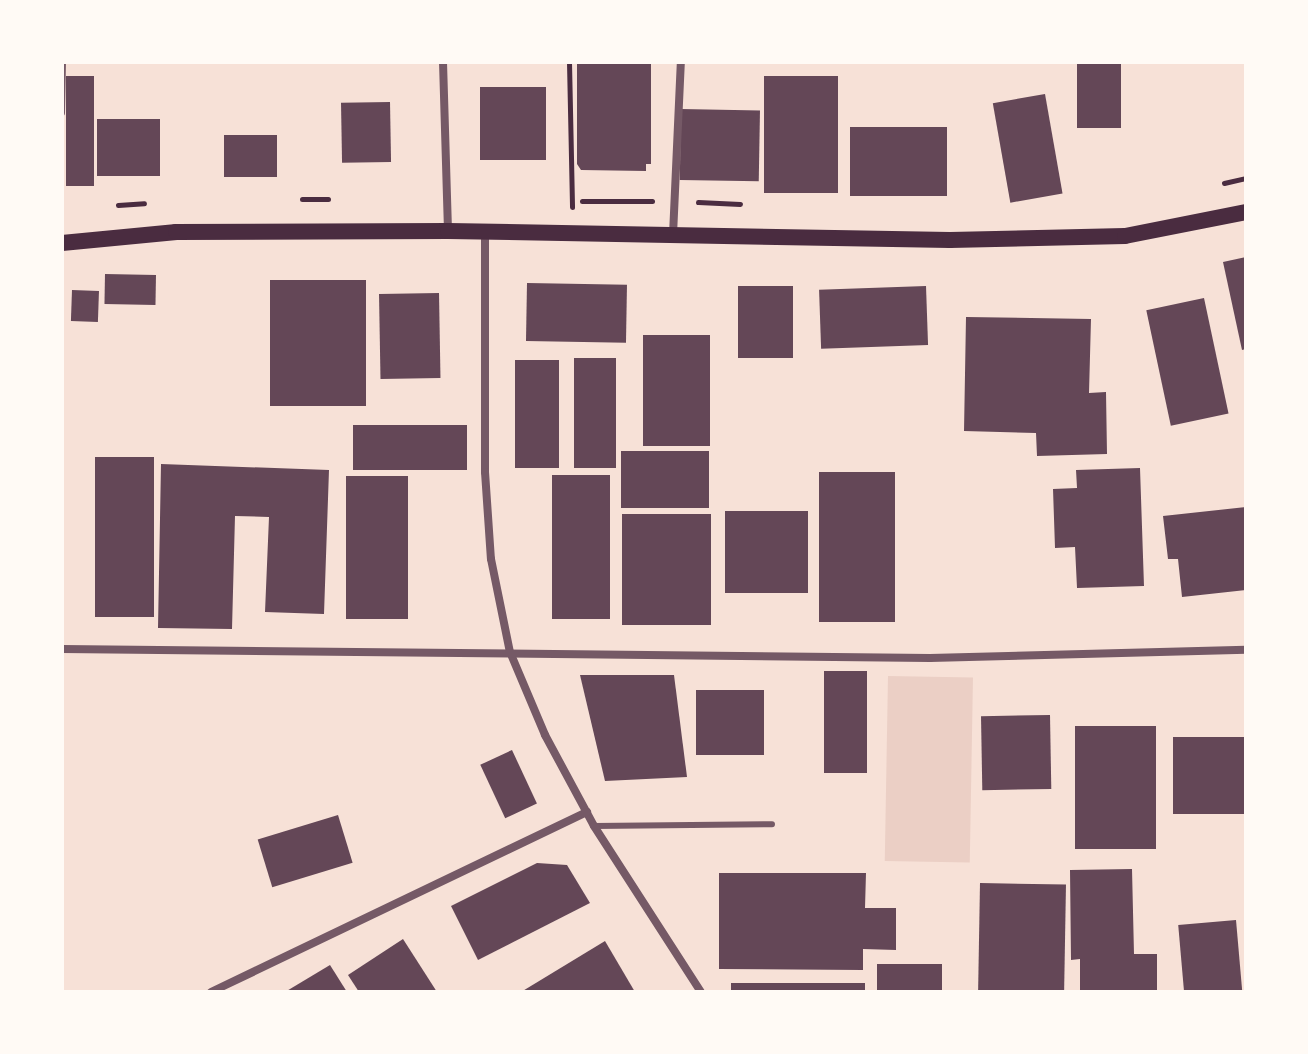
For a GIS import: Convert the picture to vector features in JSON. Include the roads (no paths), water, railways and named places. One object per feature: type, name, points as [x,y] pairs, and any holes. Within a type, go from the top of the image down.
[{"type":"main road","points":[[62,243],[176,232],[448,231],[950,240],[1125,236],[1246,212]]},
{"type":"street","points":[[443,62],[448,231]]},
{"type":"street","points":[[673,235],[681,62]]},
{"type":"street","points":[[485,234],[485,472],[491,559],[510,652],[545,735],[594,826],[701,992]]},
{"type":"street","points":[[62,649],[930,658],[1246,650]]},
{"type":"street","points":[[211,992],[587,812]]},
{"type":"lane","points":[[62,113],[63,62]]},
{"type":"lane","points":[[594,826],[772,824]]}]
